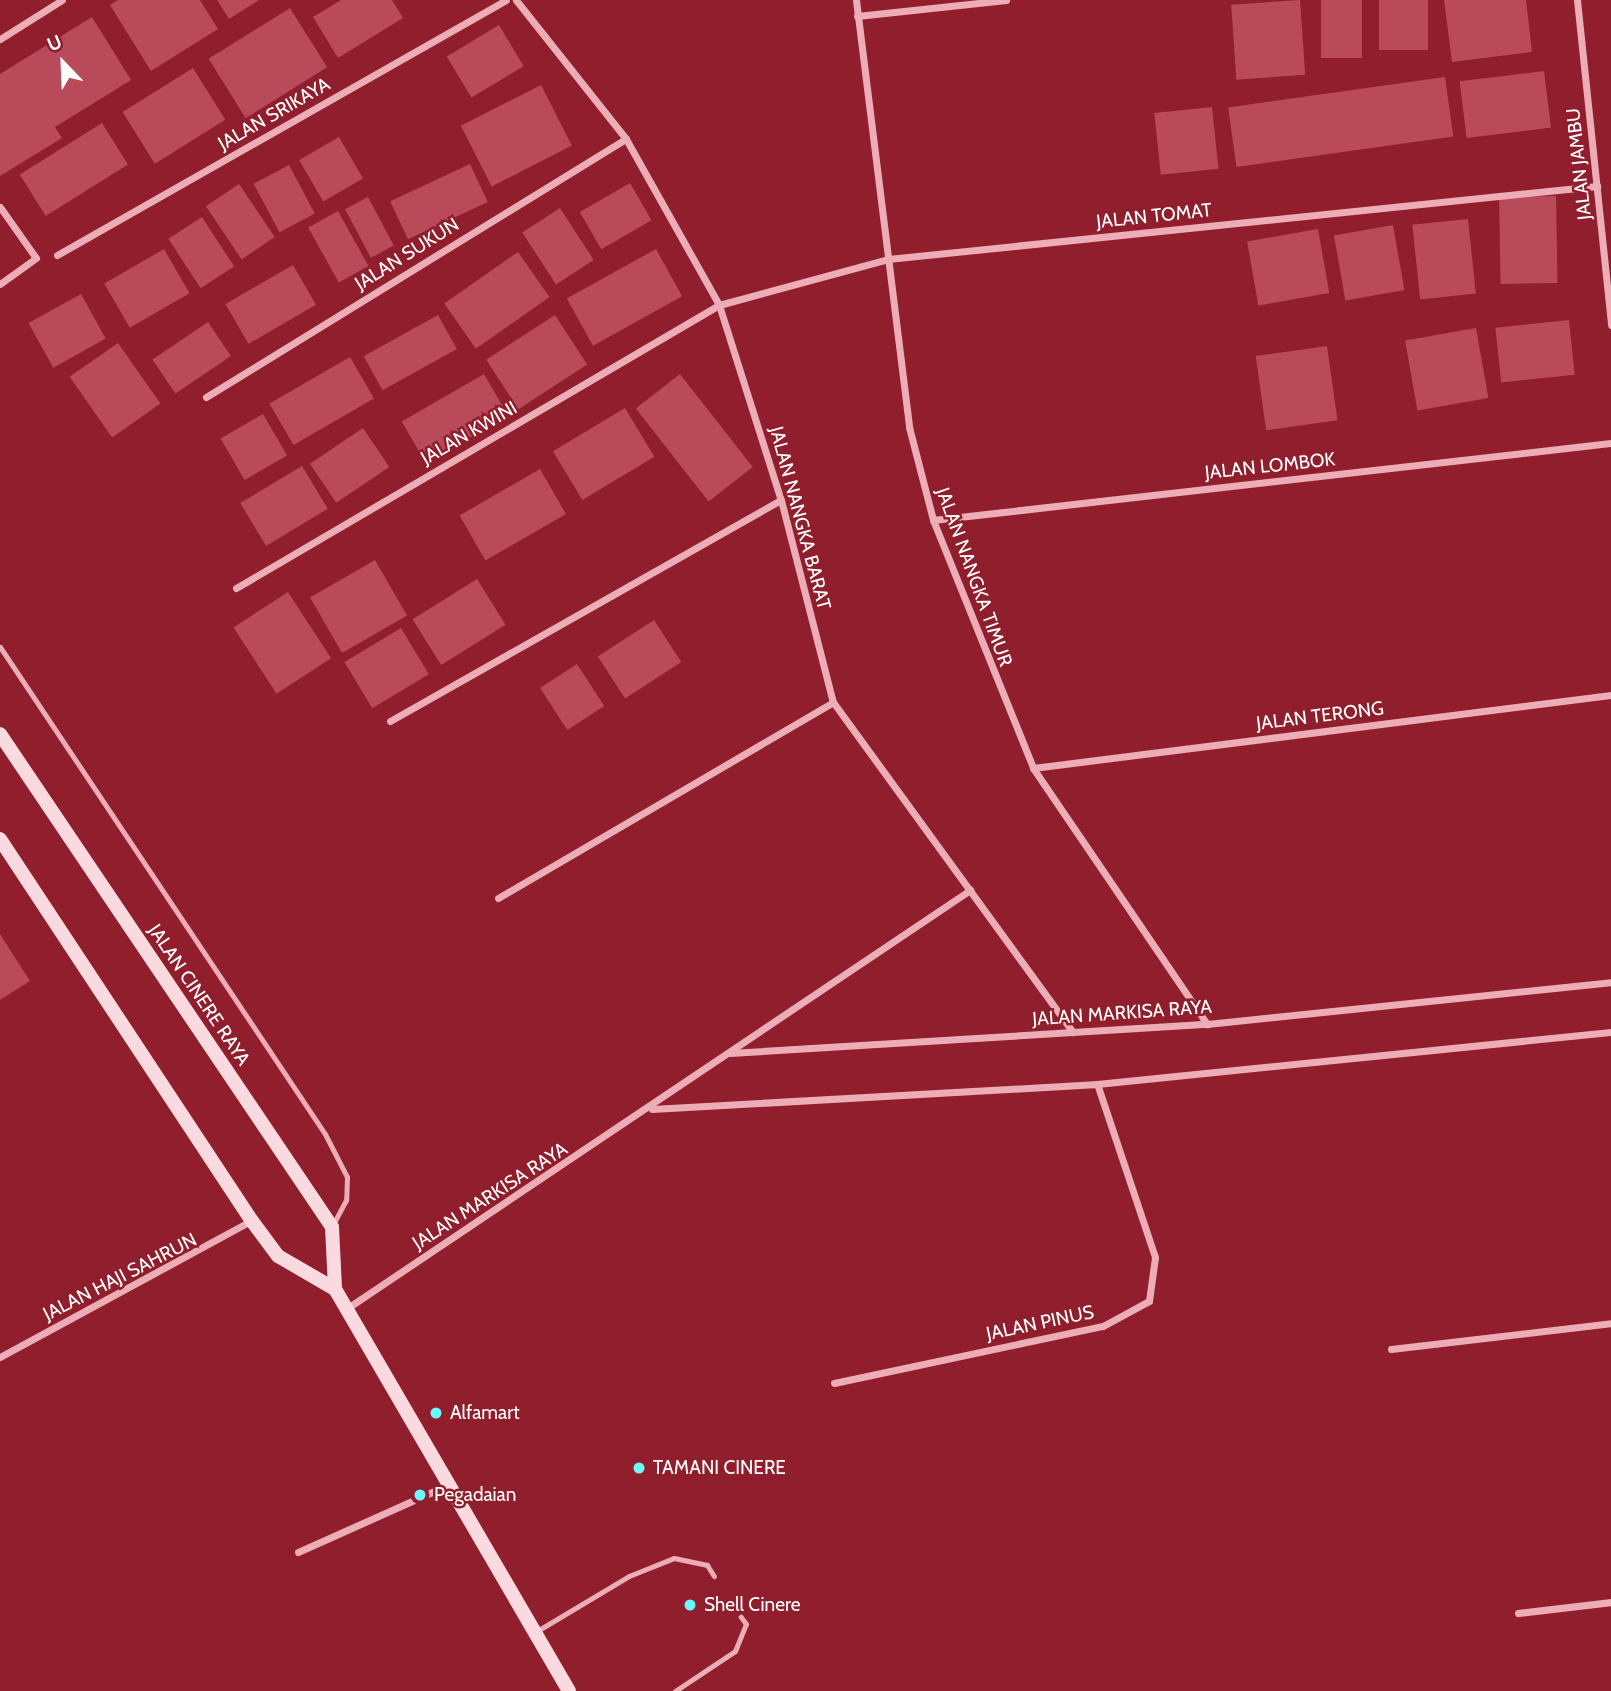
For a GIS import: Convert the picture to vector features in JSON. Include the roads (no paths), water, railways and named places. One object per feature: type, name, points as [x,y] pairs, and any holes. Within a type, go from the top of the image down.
[{"type":"main road","name":"JALAN CINERE RAYA","points":[[0,734],[332,1227]]},
{"type":"main road","points":[[0,839],[278,1256],[335,1289]]},
{"type":"main road","points":[[332,1227],[335,1289],[569,1691]]},
{"type":"street","points":[[0,39],[62,0]]},
{"type":"street","name":"JALAN SRIKAYA","points":[[57,255],[506,0]]},
{"type":"street","name":"JALAN NANGKA BARAT","points":[[516,0],[626,139],[719,304],[781,500],[833,702],[1073,1032]]},
{"type":"street","name":"JALAN NANGKA TIMUR","points":[[856,0],[909,427],[933,520],[1033,768],[1208,1024]]},
{"type":"street","points":[[857,16],[1006,0]]},
{"type":"street","name":"JALAN JAMBU","points":[[1577,0],[1611,325]]},
{"type":"street","name":"JALAN SUKUN","points":[[206,397],[626,139]]},
{"type":"street","name":"JALAN TOMAT","points":[[719,304],[888,259],[1597,186]]},
{"type":"street","points":[[0,207],[36,258],[0,284]]},
{"type":"street","name":"JALAN KWINI","points":[[236,588],[719,304]]},
{"type":"street","name":"JALAN LOMBOK","points":[[933,520],[1611,443]]},
{"type":"street","points":[[390,721],[781,500]]},
{"type":"street","name":"JALAN TERONG","points":[[1033,768],[1611,695]]},
{"type":"street","points":[[499,898],[833,702]]},
{"type":"street","points":[[730,1053],[970,890]]},
{"type":"street","name":"JALAN MARKISA RAYA","points":[[346,1309],[652,1109],[730,1053],[1208,1024],[1611,982]]},
{"type":"street","name":"JALAN MARKISA RAYA","points":[[652,1109],[1097,1084],[1611,1032]]},
{"type":"street","name":"JALAN PINUS","points":[[834,1383],[1103,1326],[1149,1301],[1155,1257],[1097,1084]]},
{"type":"street","name":"JALAN HAJI SAHRUN","points":[[0,1357],[252,1220]]},
{"type":"street","points":[[1391,1349],[1611,1323]]},
{"type":"street","points":[[298,1552],[448,1485]]},
{"type":"street","points":[[1518,1613],[1611,1602]]},
{"type":"lane","points":[[0,647],[325,1134],[347,1177],[346,1200],[332,1227]]},
{"type":"lane","points":[[534,1633],[629,1576],[674,1558],[707,1565],[714,1576]]},
{"type":"lane","points":[[675,1691],[734,1651],[746,1624],[741,1617]]},
{"type":"place","name":"Alfamart","points":[[436,1413]]},
{"type":"place","name":"TAMANI CINERE","points":[[639,1468]]},
{"type":"place","name":"Pegadaian","points":[[420,1495]]},
{"type":"place","name":"Shell Cinere","points":[[690,1605]]}]
